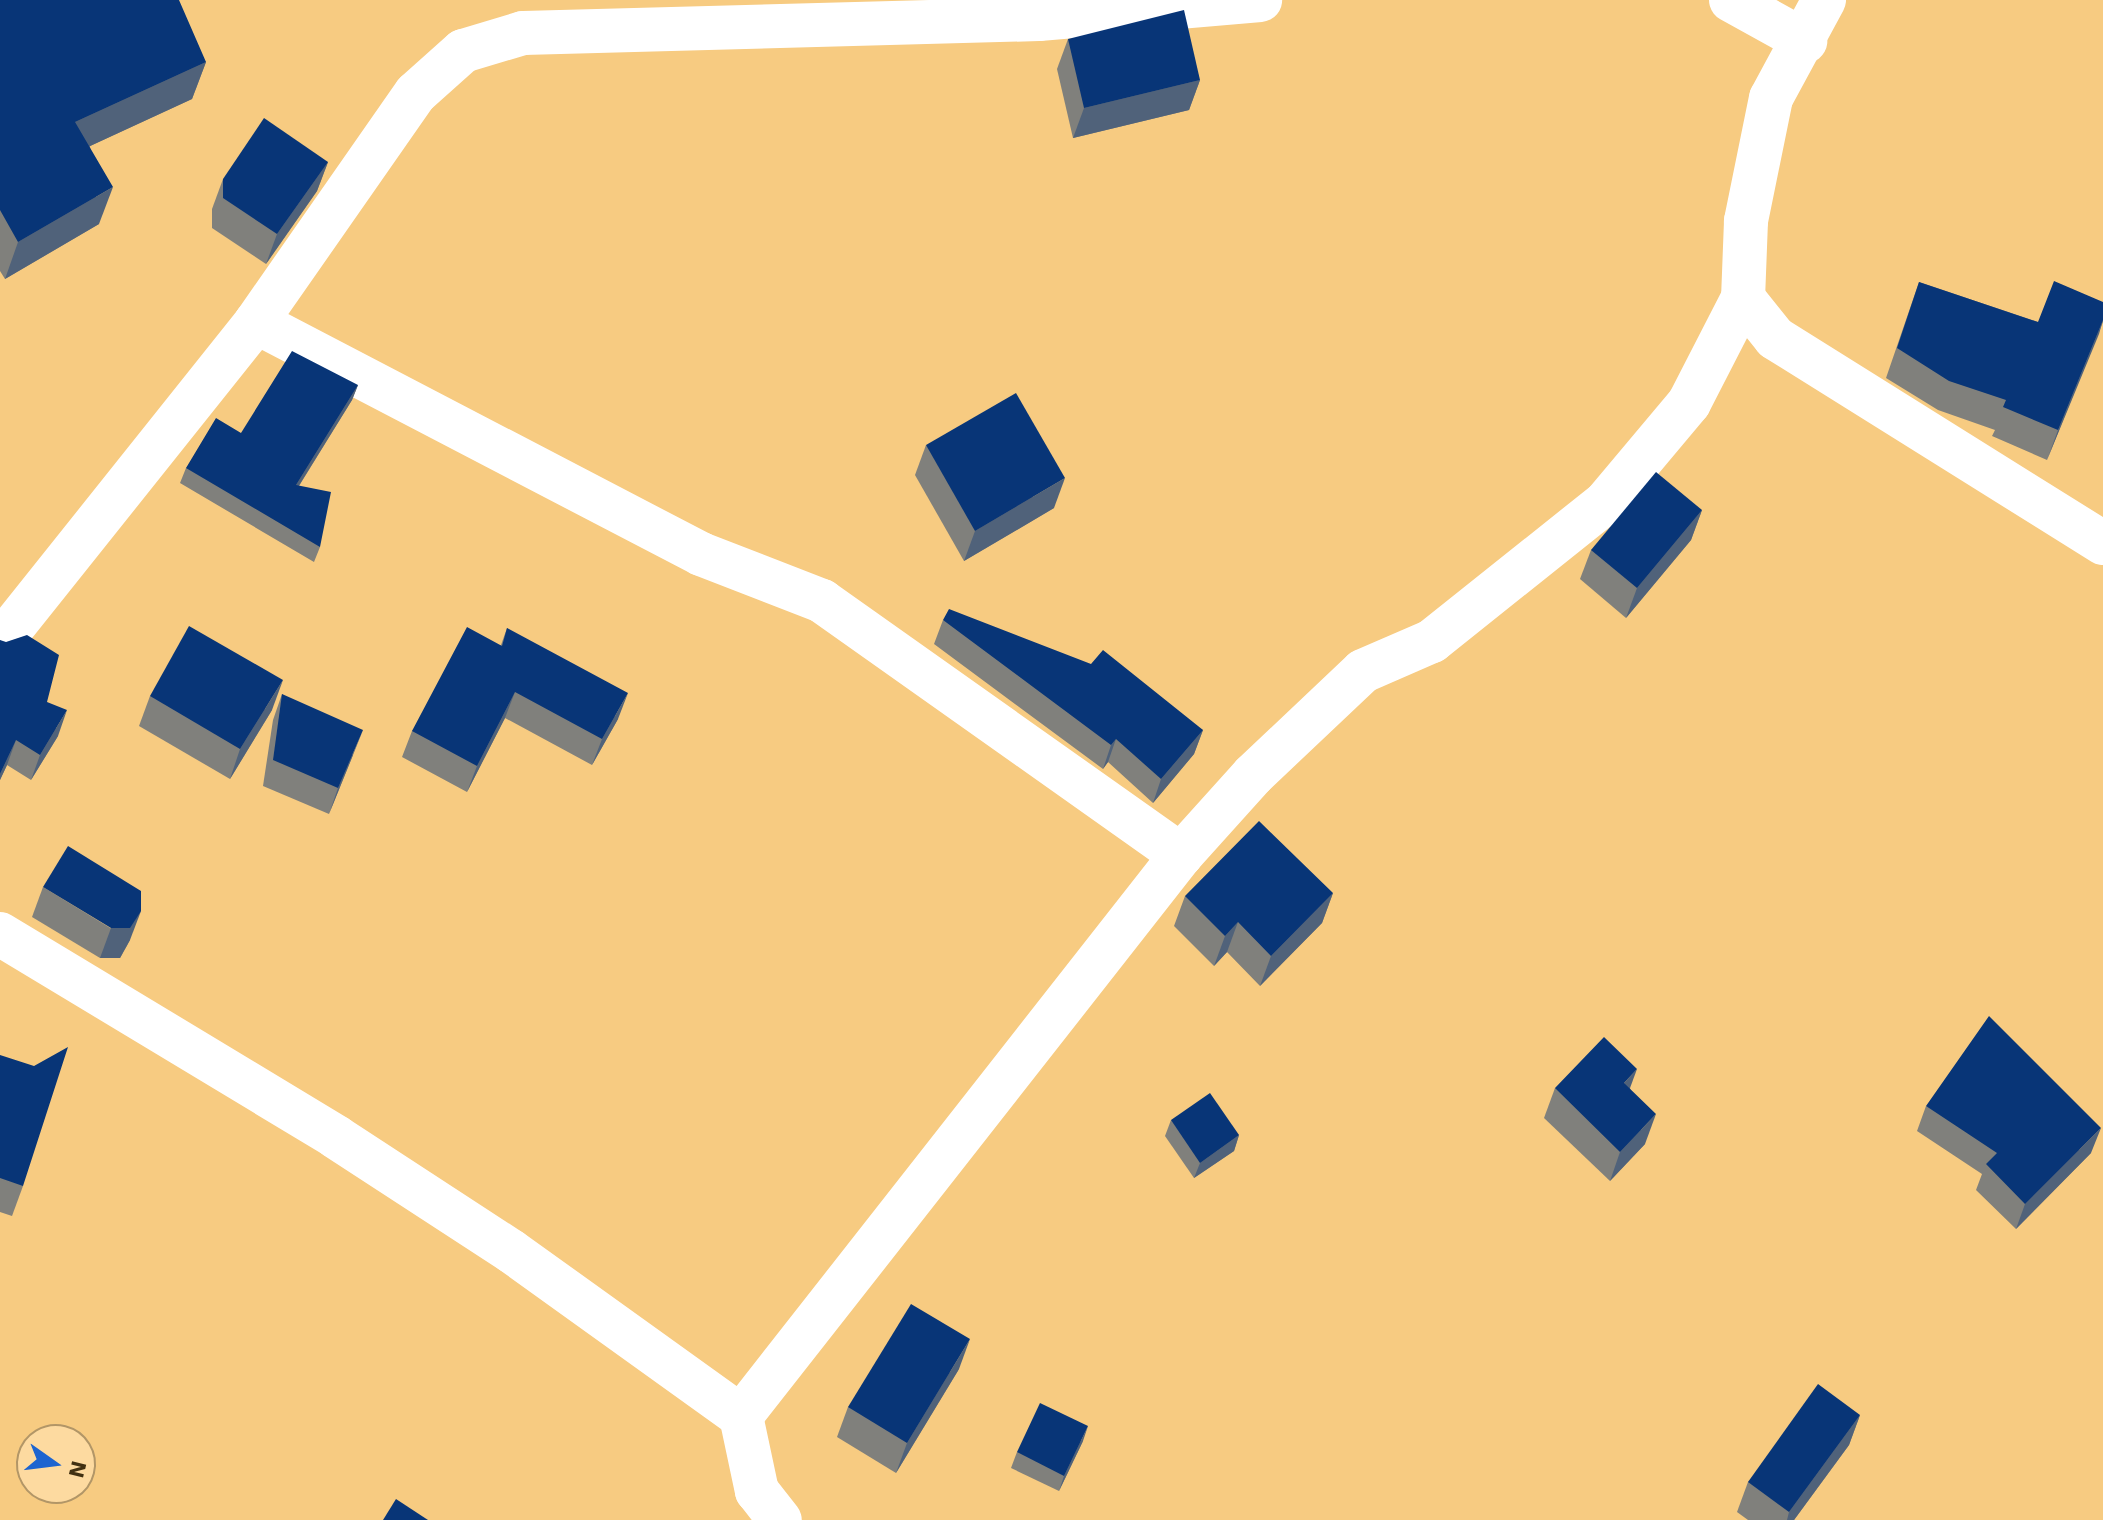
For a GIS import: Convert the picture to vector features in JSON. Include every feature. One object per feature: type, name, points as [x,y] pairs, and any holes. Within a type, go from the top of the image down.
[{"type":"street","points":[[0,643],[256,322],[416,93],[463,51],[523,33],[941,10],[1086,17],[1260,0]]},
{"type":"street","points":[[1731,0],[1805,41]]},
{"type":"street","points":[[741,1416],[1181,855],[1253,775],[1363,671],[1432,641],[1606,502],[1689,403],[1743,298],[1755,160],[1771,98],[1805,41],[1824,0]]},
{"type":"street","points":[[1743,298],[1775,338],[2103,543]]},
{"type":"street","points":[[256,322],[701,554],[822,601],[1181,855]]},
{"type":"street","points":[[0,934],[373,1161],[511,1251],[741,1416],[757,1491],[780,1520]]},
{"type":"building","points":[[0,0],[179,0],[206,62],[75,122],[113,187],[18,242],[0,210]]},
{"type":"building","points":[[1184,10],[1200,80],[1084,108],[1068,39]]},
{"type":"building","points":[[264,118],[328,162],[277,234],[223,198],[223,179]]},
{"type":"building","points":[[2054,281],[2103,302],[2103,320],[2058,430],[2003,407],[2006,400],[1949,381],[1897,348],[1919,282],[2038,322]]},
{"type":"building","points":[[292,351],[358,385],[296,485],[331,492],[320,547],[186,468],[216,418],[241,433]]},
{"type":"building","points":[[1016,393],[1065,478],[975,531],[926,445]]},
{"type":"building","points":[[1656,472],[1702,510],[1637,588],[1591,550]]},
{"type":"building","points":[[949,609],[1091,664],[1103,650],[1203,730],[1161,779],[1116,739],[1111,745],[943,620]]},
{"type":"building","points":[[189,626],[283,680],[240,749],[150,696]]},
{"type":"building","points":[[467,627],[502,646],[507,628],[628,693],[602,739],[515,692],[477,766],[412,731]]},
{"type":"building","points":[[27,635],[59,655],[47,702],[67,710],[40,755],[16,740],[0,774],[0,640],[6,642]]},
{"type":"building","points":[[282,694],[363,730],[338,788],[273,760]]},
{"type":"building","points":[[1259,821],[1333,893],[1271,956],[1238,922],[1225,936],[1185,896]]},
{"type":"building","points":[[68,846],[141,891],[141,911],[130,928],[111,928],[43,887]]},
{"type":"building","points":[[1989,1016],[2101,1128],[2025,1204],[1986,1164],[1997,1153],[1926,1106]]},
{"type":"building","points":[[1604,1037],[1637,1069],[1624,1083],[1656,1114],[1620,1152],[1555,1088]]},
{"type":"building","points":[[68,1047],[23,1186],[0,1178],[0,1055],[34,1066]]},
{"type":"building","points":[[1210,1093],[1239,1135],[1200,1163],[1171,1120]]},
{"type":"building","points":[[911,1304],[970,1339],[907,1443],[848,1407]]},
{"type":"building","points":[[1818,1384],[1860,1415],[1789,1512],[1748,1482]]},
{"type":"building","points":[[1040,1403],[1088,1426],[1064,1476],[1017,1452]]},
{"type":"building","points":[[396,1499],[428,1520],[383,1520]]}]
